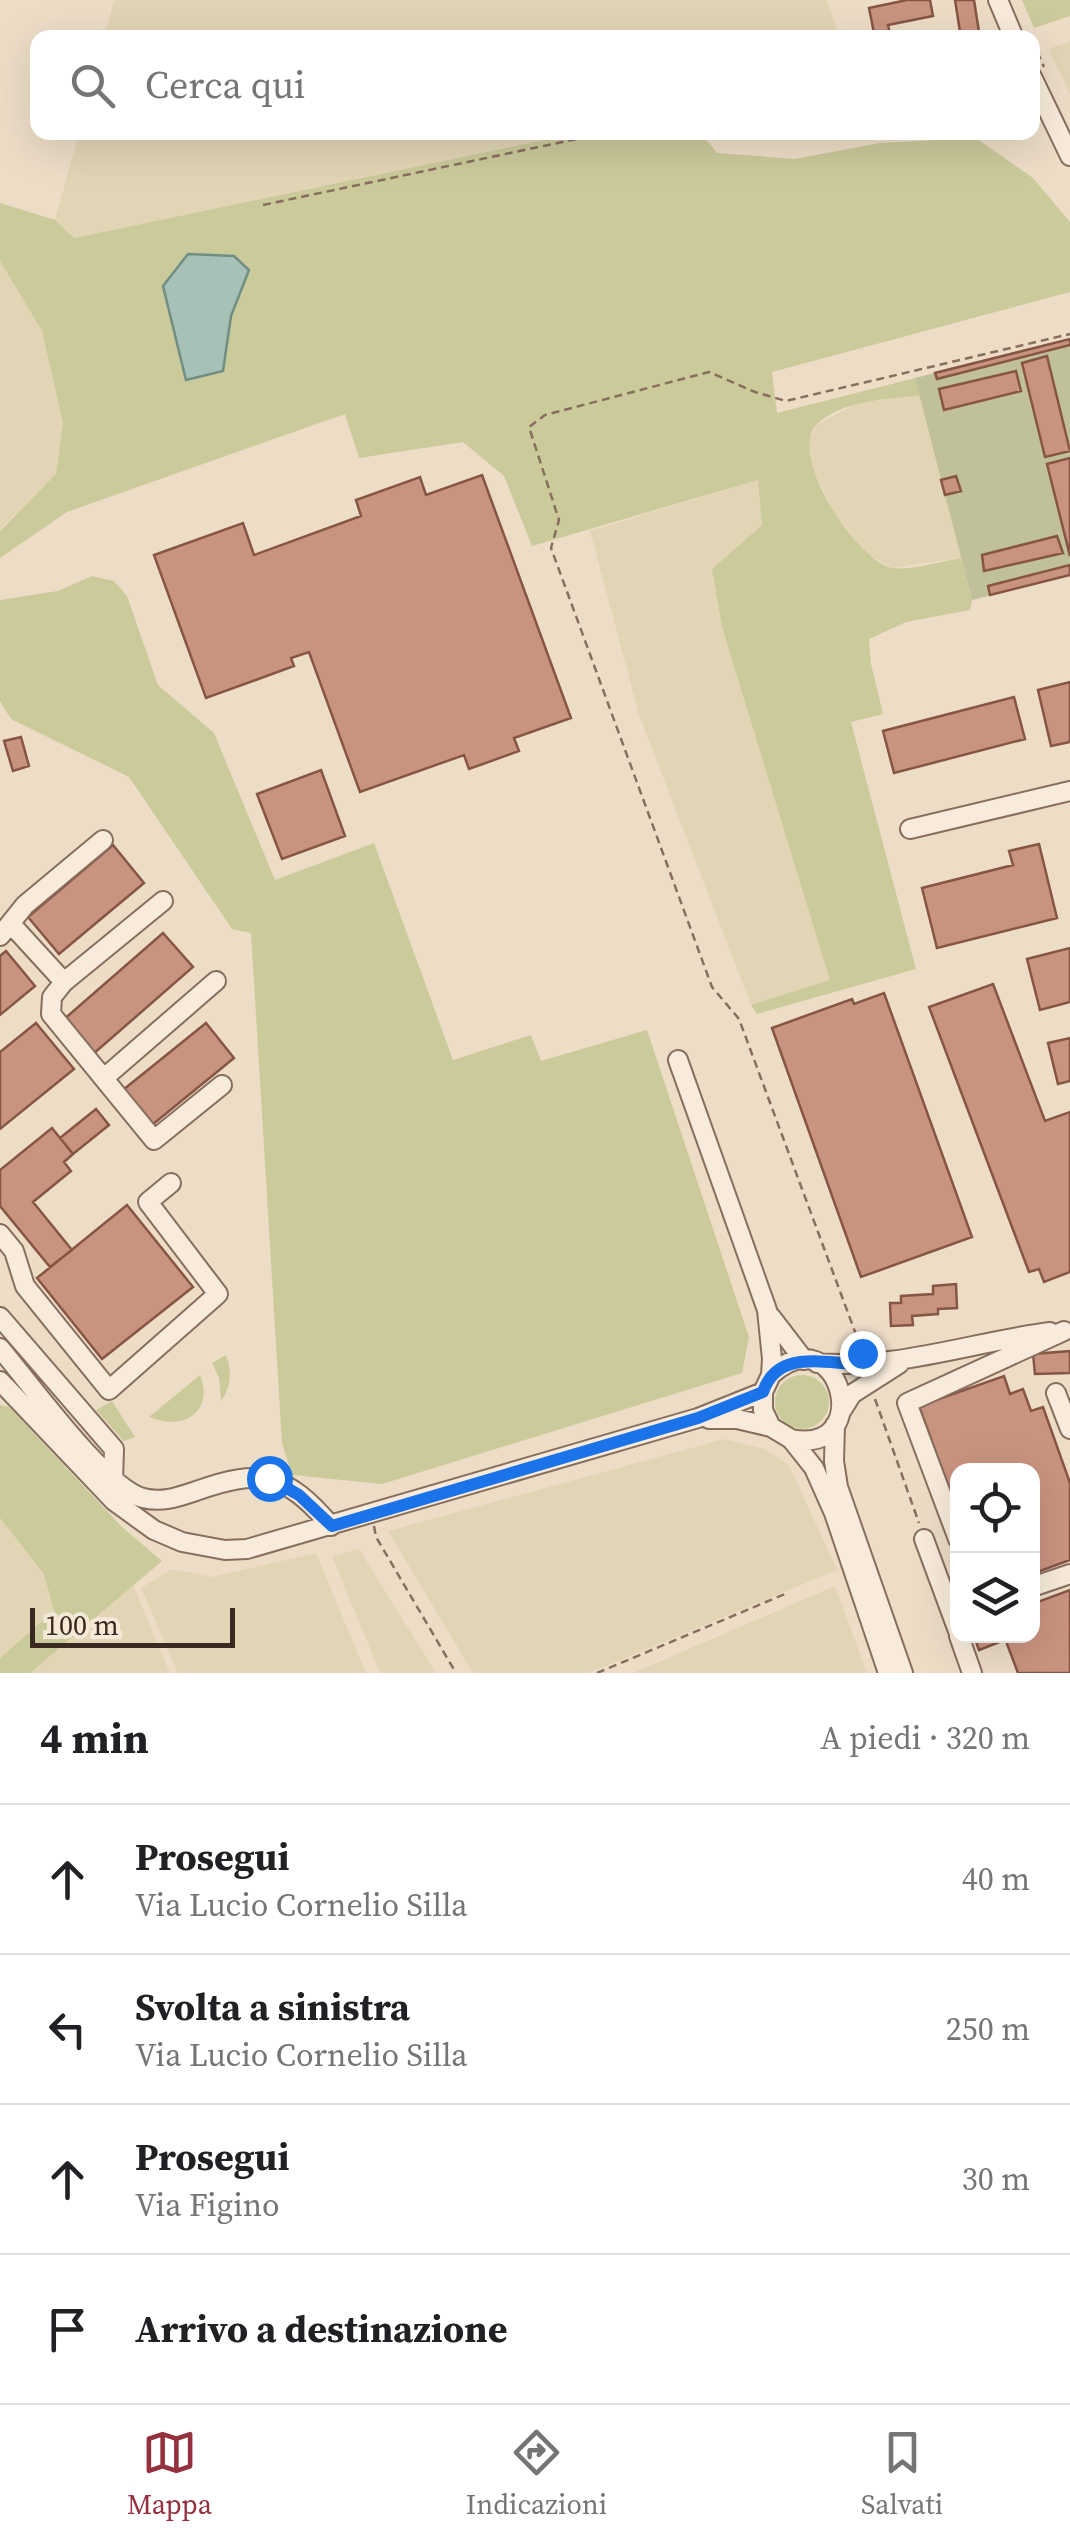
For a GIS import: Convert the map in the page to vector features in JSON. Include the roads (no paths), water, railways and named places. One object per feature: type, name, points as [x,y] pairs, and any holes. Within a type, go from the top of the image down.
[{"type":"street","points":[[998,0],[1011,30]]},
{"type":"street","points":[[1040,94],[1070,156]]},
{"type":"street","points":[[910,829],[1070,791]]},
{"type":"street","points":[[64,982],[6,930],[24,905],[102,840]]},
{"type":"street","points":[[163,902],[64,982],[52,997],[50,1014],[154,1140],[222,1085]]},
{"type":"street","points":[[104,1078],[216,981]]},
{"type":"street","points":[[678,1060],[766,1310],[772,1343],[763,1410],[771,1427]]},
{"type":"street","points":[[0,1234],[14,1252],[24,1286],[109,1390],[218,1294],[148,1202],[171,1183]]},
{"type":"street","points":[[766,1310],[811,1362],[837,1379],[843,1396],[834,1461],[838,1487],[903,1673]]},
{"type":"street","points":[[0,1317],[114,1450],[113,1482]]},
{"type":"street","points":[[0,1381],[114,1501],[154,1530],[202,1547],[247,1549],[698,1418],[767,1383],[786,1363],[811,1362],[867,1373],[908,1359],[984,1342],[1067,1330]]},
{"type":"street","points":[[950,1517],[907,1402],[1067,1330]]},
{"type":"street","points":[[0,1348],[113,1482],[140,1498],[159,1500],[232,1478],[269,1478],[299,1495],[332,1526]]},
{"type":"street","points":[[791,1440],[818,1438],[838,1418],[867,1373]]},
{"type":"street","points":[[1056,1393],[1070,1429]]},
{"type":"street","points":[[698,1418],[737,1419],[771,1427],[806,1454],[834,1513],[888,1673]]},
{"type":"street","points":[[924,1538],[950,1611]]},
{"type":"street","points":[[1040,1584],[1070,1574]]},
{"type":"street","points":[[962,1643],[972,1673]]}]
